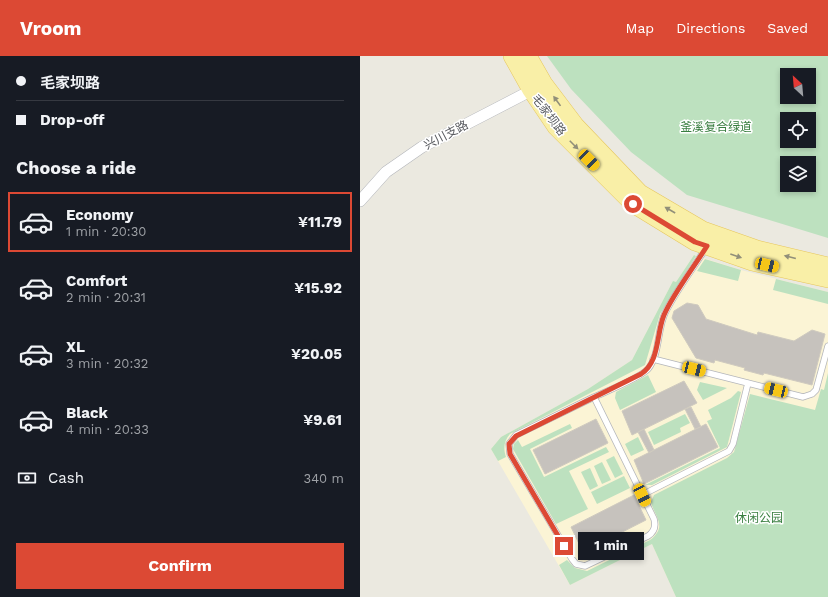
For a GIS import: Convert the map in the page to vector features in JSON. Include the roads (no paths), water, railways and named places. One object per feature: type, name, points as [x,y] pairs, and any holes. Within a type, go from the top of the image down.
[{"type":"main road","name":"毛家坝路","points":[[512,56],[537,87],[640,193],[703,230],[757,249],[828,266]]},
{"type":"main road","name":"毛家坝路","points":[[528,56],[537,87],[556,127],[633,204],[695,242],[752,262],[828,279]]},
{"type":"street","name":"兴川支路","points":[[360,201],[386,172],[422,147],[537,87]]},
{"type":"lane","points":[[594,397],[655,522],[653,532],[648,536],[589,565],[579,566],[572,559],[510,454],[509,444],[516,436],[645,371],[653,359],[665,314],[707,246]]},
{"type":"lane","points":[[653,359],[803,397],[812,394],[817,387],[828,346]]},
{"type":"lane","points":[[642,495],[729,451],[733,444],[748,383]]},
{"type":"park label","name":"釜溪复合绿道","points":[[716,127]]},
{"type":"park label","name":"休闲公园","points":[[759,518]]}]
